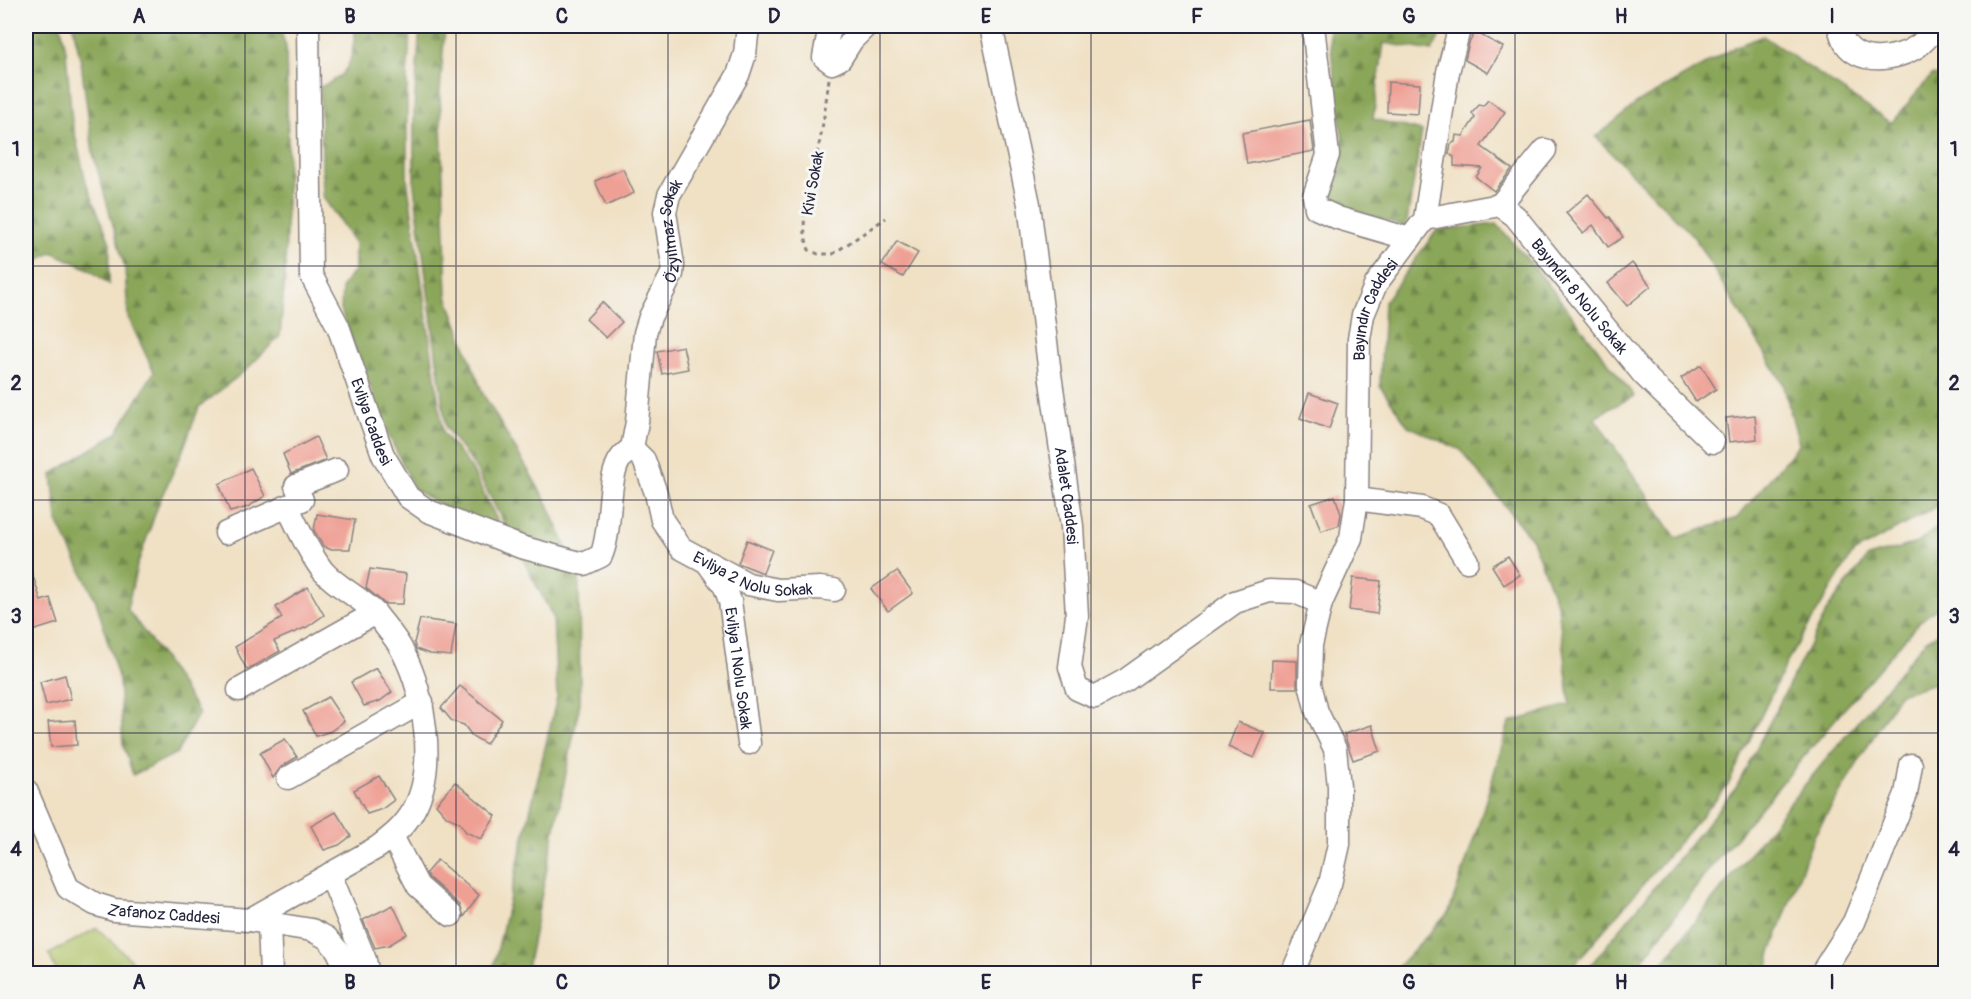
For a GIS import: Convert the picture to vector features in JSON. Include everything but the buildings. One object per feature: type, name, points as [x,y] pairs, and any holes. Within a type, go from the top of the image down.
[{"type":"street","name":"Evliya Caddesi","points":[[308,26],[311,275],[338,327],[383,455],[408,497],[428,511],[521,548],[584,564],[601,556],[606,544],[615,471],[621,458],[632,448]]},
{"type":"street","name":"Özyılmaz Sokak","points":[[632,448],[637,422],[645,333],[650,317],[672,274],[673,265],[665,212],[669,195],[738,75],[745,54],[748,26]]},
{"type":"street","points":[[830,26],[824,57],[832,63],[840,59],[852,40],[866,26]]},
{"type":"street","name":"Adalet Caddesi","points":[[991,26],[1029,204],[1072,526],[1077,616],[1070,667],[1077,689],[1095,697],[1126,680],[1235,602],[1269,591],[1296,592],[1321,603]]},
{"type":"street","points":[[1313,26],[1328,155],[1314,196],[1316,208],[1338,218],[1410,239]]},
{"type":"street","name":"Bayındır Caddesi","points":[[1292,974],[1330,884],[1339,844],[1339,786],[1335,749],[1317,712],[1311,684],[1311,645],[1321,603],[1351,538],[1357,499],[1359,339],[1363,315],[1376,284],[1425,219],[1448,72],[1462,26]]},
{"type":"street","points":[[1839,26],[1843,41],[1858,54],[1871,58],[1908,52],[1920,45],[1938,26]]},
{"type":"street","points":[[1425,219],[1500,205],[1545,150]]},
{"type":"street","name":"Bayındır 8 Nolu Sokak","points":[[1500,205],[1515,216],[1643,374],[1713,442]]},
{"type":"street","name":"Evliya 2 Nolu Sokak","points":[[632,448],[644,460],[656,493],[662,519],[681,548],[748,584],[778,590],[820,588],[834,590]]},
{"type":"street","points":[[226,533],[302,500],[296,486],[338,471]]},
{"type":"street","points":[[1357,499],[1422,508],[1439,515],[1467,561]]},
{"type":"street","points":[[271,974],[259,922],[330,874],[392,837],[413,812],[420,794],[427,757],[420,693],[402,650],[364,603],[323,571],[287,506]]},
{"type":"street","name":"Evliya 1 Nolu Sokak","points":[[708,564],[725,587],[730,601],[749,743]]},
{"type":"street","points":[[239,690],[375,614]]},
{"type":"street","points":[[288,778],[422,702]]},
{"type":"street","points":[[1821,974],[1854,922],[1906,794],[1911,765]]},
{"type":"street","name":"Zafanoz Caddesi","points":[[26,790],[68,888],[79,896],[114,910],[259,922],[312,930],[327,938],[338,951],[348,974]]},
{"type":"street","points":[[392,837],[418,886],[451,915]]},
{"type":"street","points":[[330,874],[365,960],[368,974]]},
{"type":"path","name":"Kivi Sokak","points":[[832,63],[820,141],[806,199],[803,235],[809,250],[818,254],[833,254],[886,218]]},
{"type":"green space","points":[[26,26],[61,26],[66,51],[72,122],[86,182],[110,243],[109,284],[89,269],[52,252],[26,267]]},
{"type":"green space","points":[[73,26],[279,26],[286,47],[288,147],[285,276],[280,336],[246,370],[199,407],[181,455],[160,500],[137,566],[127,609],[162,656],[199,713],[177,753],[133,775],[123,744],[119,680],[96,601],[57,521],[52,474],[117,433],[154,372],[128,317],[125,268],[93,153],[81,62]]},
{"type":"green space","points":[[356,26],[411,26],[407,76],[407,178],[443,433],[471,468],[503,532],[446,508],[415,490],[390,438],[341,311],[342,287],[355,269],[355,243],[323,197],[320,87],[339,76],[349,64]]},
{"type":"green space","points":[[420,26],[445,26],[440,92],[447,296],[483,394],[548,504],[579,578],[580,703],[526,973],[492,973],[557,697],[553,617],[473,464],[446,428],[414,186],[414,110]]},
{"type":"green space","points":[[1328,26],[1445,26],[1432,51],[1384,43],[1373,119],[1422,131],[1406,227],[1331,203],[1344,151]]},
{"type":"green space","points":[[1763,36],[1891,123],[1932,75],[1945,77],[1945,502],[1853,553],[1789,658],[1728,785],[1567,973],[1392,973],[1449,912],[1476,833],[1509,723],[1570,704],[1558,607],[1532,540],[1461,450],[1408,426],[1380,386],[1384,302],[1437,230],[1497,224],[1541,275],[1634,396],[1594,417],[1676,538],[1737,518],[1799,444],[1783,383],[1694,237],[1596,137],[1637,103],[1737,46]]},
{"type":"green space","points":[[1945,521],[1945,602],[1919,622],[1833,722],[1707,872],[1633,973],[1584,973],[1736,788],[1829,607],[1868,557],[1917,543]]},
{"type":"green space","points":[[1945,629],[1945,680],[1899,694],[1814,836],[1771,952],[1767,973],[1654,973],[1798,793],[1925,641]]},
{"type":"green space","points":[[97,928],[144,973],[57,973],[49,954]]}]
